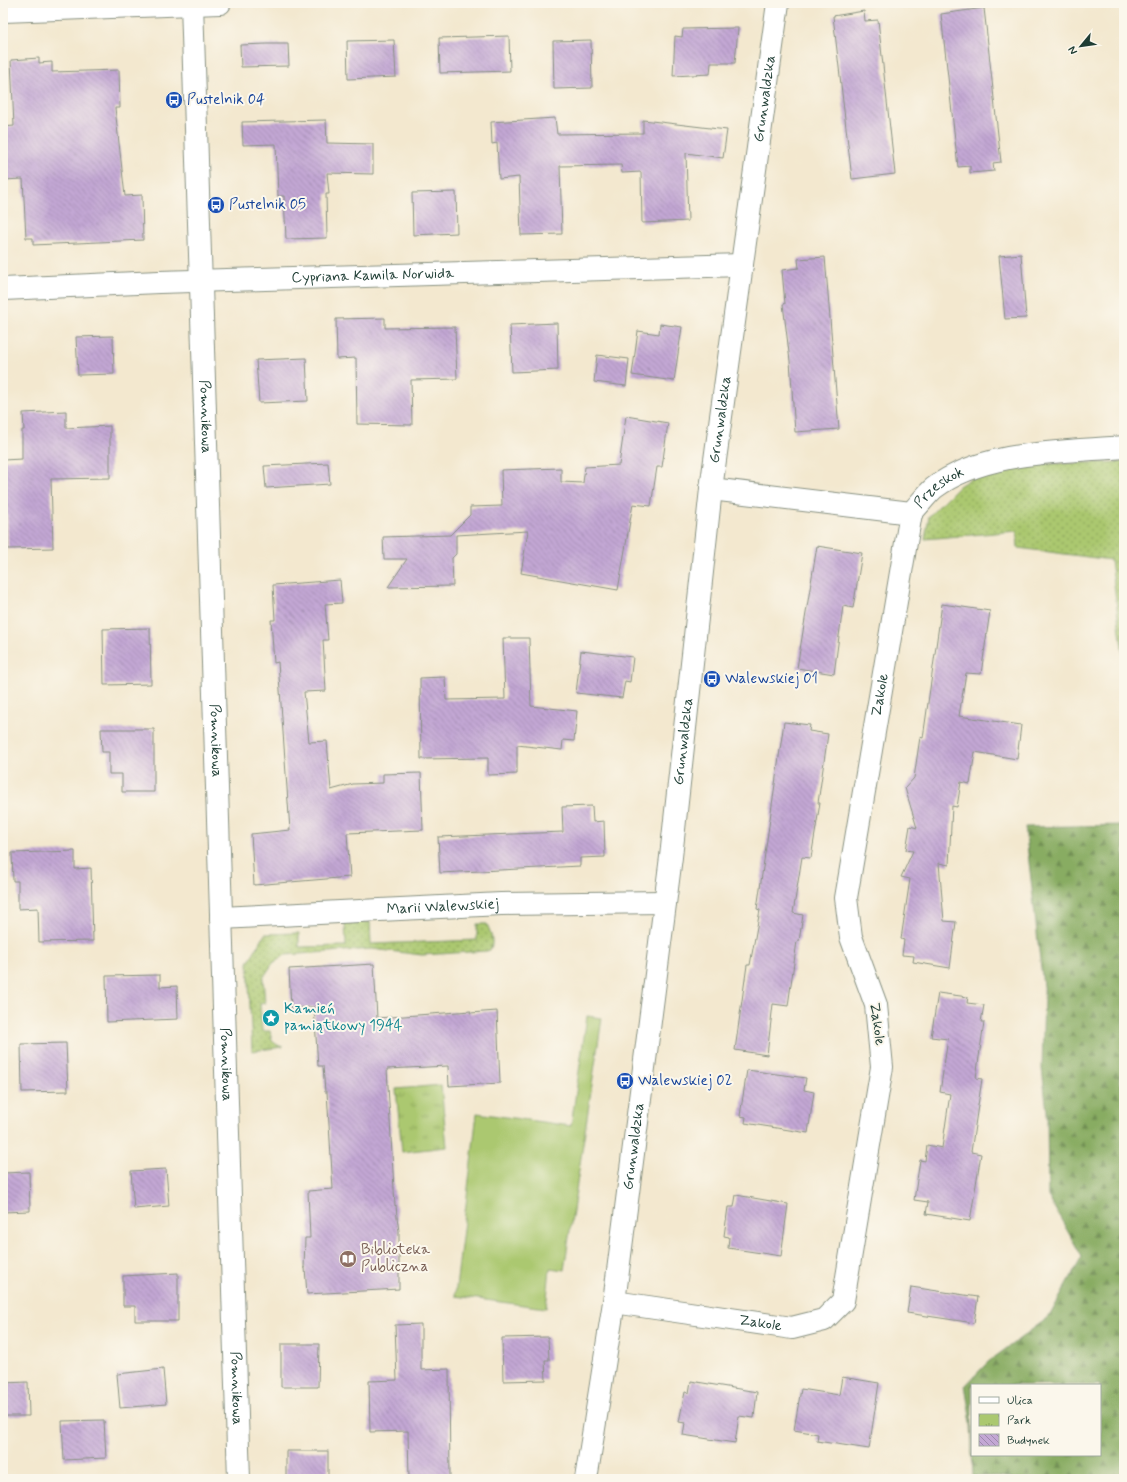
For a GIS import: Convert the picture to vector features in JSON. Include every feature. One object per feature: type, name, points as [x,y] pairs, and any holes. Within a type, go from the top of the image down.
[{"type":"street","name":"Pomnikowa","points":[[192,3],[238,1479]]},
{"type":"street","points":[[3,11],[220,3]]},
{"type":"street","name":"Grunwaldzka","points":[[586,1479],[614,1302],[665,902],[711,489],[778,3]]},
{"type":"street","name":"Cypriana Kamila Norwida","points":[[3,289],[201,281],[742,265]]},
{"type":"street","name":"Przeskok","points":[[711,489],[911,513],[934,489],[968,470],[993,461],[1025,455],[1124,447]]},
{"type":"street","name":"Zakole","points":[[614,1302],[792,1328],[824,1320],[843,1301],[882,1067],[876,1006],[851,937],[846,898],[911,513]]},
{"type":"street","name":"Marii Walewskiej","points":[[221,918],[501,904],[665,902]]},
{"type":"green space","points":[[1124,462],[1124,664],[1111,560],[1018,548],[1017,531],[925,539],[929,516],[959,486],[970,479],[996,470],[1040,464]]},
{"type":"green space","points":[[1124,825],[1124,1075],[1119,1076],[1124,1095],[1124,1479],[1015,1479],[997,1476],[973,1477],[972,1456],[1101,1456],[1101,1384],[971,1384],[971,1422],[965,1386],[988,1362],[1049,1317],[1082,1257],[1048,1196],[1047,1111],[1042,1069],[1044,995],[1025,827]]},
{"type":"green space","points":[[370,922],[371,944],[477,940],[477,924],[487,924],[492,937],[492,944],[490,950],[487,951],[422,955],[372,949],[285,955],[273,963],[263,978],[265,1003],[260,1004],[262,1031],[270,1031],[274,1042],[283,1047],[252,1051],[248,962],[265,934],[299,933],[299,947],[346,946],[345,923]]},
{"type":"green space","points":[[587,1016],[602,1018],[564,1270],[550,1268],[546,1308],[455,1296],[477,1113],[571,1126]]},
{"type":"green space","points":[[441,1085],[447,1147],[402,1152],[396,1089]]},
{"type":"building","points":[[984,8],[1001,162],[993,163],[994,171],[970,173],[970,166],[958,167],[941,14]]},
{"type":"building","points":[[864,11],[865,21],[878,20],[895,174],[852,179],[833,16]]},
{"type":"building","points":[[738,28],[735,63],[711,63],[710,74],[673,76],[675,36],[682,37],[683,29]]},
{"type":"building","points":[[509,36],[510,71],[440,73],[439,38]]},
{"type":"building","points":[[394,40],[396,77],[348,79],[347,41]]},
{"type":"building","points":[[591,40],[592,88],[554,89],[553,41]]},
{"type":"building","points":[[288,44],[289,66],[241,67],[240,45]]},
{"type":"building","points":[[39,58],[39,63],[52,62],[52,72],[119,70],[120,108],[115,108],[125,196],[142,195],[143,240],[33,245],[33,238],[26,238],[23,179],[3,180],[3,127],[14,126],[11,60]]},
{"type":"building","points":[[555,118],[557,134],[643,133],[643,120],[727,130],[723,158],[686,153],[688,221],[642,223],[641,172],[622,173],[621,165],[560,166],[562,234],[521,235],[519,177],[499,179],[497,143],[492,144],[491,122]]},
{"type":"building","points":[[326,120],[327,143],[373,144],[373,174],[327,173],[329,194],[326,194],[327,238],[286,239],[284,196],[278,196],[276,144],[243,145],[242,122]]},
{"type":"building","points":[[456,192],[457,233],[413,235],[412,193]]},
{"type":"building","points":[[1021,254],[1026,318],[1005,319],[999,256]]},
{"type":"building","points":[[825,257],[839,429],[795,432],[790,361],[783,304],[785,304],[782,270],[799,268],[798,259]]},
{"type":"building","points":[[385,318],[385,328],[455,327],[457,379],[411,380],[412,425],[357,424],[356,358],[337,359],[336,319]]},
{"type":"building","points":[[557,323],[558,370],[512,372],[510,325]]},
{"type":"building","points":[[660,324],[682,327],[674,381],[632,375],[638,331],[659,334]]},
{"type":"building","points":[[113,336],[114,374],[78,375],[76,337]]},
{"type":"building","points":[[597,355],[629,359],[626,386],[594,382]]},
{"type":"building","points":[[306,358],[308,401],[259,403],[256,360]]},
{"type":"building","points":[[66,411],[66,428],[110,426],[110,478],[51,479],[53,548],[8,549],[7,507],[3,507],[3,460],[22,459],[22,430],[24,430],[23,413]]},
{"type":"building","points":[[626,416],[668,423],[662,467],[657,467],[651,506],[633,504],[618,590],[521,573],[528,531],[456,535],[456,554],[452,558],[453,586],[388,587],[407,559],[384,559],[383,537],[450,535],[470,515],[470,507],[502,506],[501,470],[561,468],[561,482],[583,483],[585,467],[619,465]]},
{"type":"building","points":[[328,463],[330,484],[266,488],[264,466]]},
{"type":"building","points":[[817,546],[862,553],[853,608],[843,606],[834,674],[797,668]]},
{"type":"building","points":[[340,580],[342,603],[325,604],[328,640],[323,640],[326,691],[304,692],[309,742],[327,741],[331,790],[353,784],[383,783],[383,774],[421,773],[423,830],[347,833],[350,877],[254,885],[251,834],[290,830],[278,662],[274,663],[271,620],[275,620],[273,585]]},
{"type":"building","points":[[942,604],[990,611],[981,674],[966,673],[959,716],[1021,725],[1017,759],[975,752],[970,784],[961,782],[957,807],[952,806],[949,865],[939,863],[944,921],[956,922],[950,968],[913,962],[914,956],[902,955],[904,940],[901,939],[910,879],[901,877],[913,851],[906,850],[910,826],[917,828],[905,788],[914,778],[920,737],[923,738]]},
{"type":"building","points":[[150,628],[151,684],[104,685],[103,629]]},
{"type":"building","points":[[503,638],[529,638],[531,706],[577,711],[574,741],[563,740],[562,750],[517,745],[517,774],[488,775],[488,758],[421,759],[420,678],[445,677],[446,700],[505,699]]},
{"type":"building","points":[[581,651],[633,657],[630,682],[625,681],[622,698],[576,693]]},
{"type":"building","points":[[784,722],[810,725],[809,731],[828,734],[818,803],[820,803],[811,858],[802,857],[793,913],[803,915],[799,941],[797,941],[788,1006],[773,1004],[767,1055],[735,1050],[747,965],[750,965],[760,910],[757,909]]},
{"type":"building","points":[[101,729],[154,729],[154,792],[122,792],[122,774],[109,774],[109,752],[102,752]]},
{"type":"building","points":[[592,806],[593,822],[604,821],[605,857],[580,858],[580,866],[440,873],[438,837],[563,832],[562,807]]},
{"type":"building","points":[[75,851],[75,869],[91,868],[93,941],[39,942],[38,908],[18,909],[18,881],[13,881],[12,853]]},
{"type":"building","points":[[374,964],[377,1018],[471,1011],[470,1013],[497,1011],[500,1083],[449,1086],[448,1066],[387,1069],[395,1206],[396,1205],[399,1231],[399,1289],[307,1294],[304,1268],[305,1238],[310,1238],[308,1191],[333,1189],[327,1092],[325,1092],[323,1066],[318,1066],[314,1007],[291,1008],[289,969]]},
{"type":"building","points":[[160,975],[160,987],[177,986],[178,1019],[107,1022],[106,976]]},
{"type":"building","points":[[938,993],[968,997],[967,1003],[984,1005],[981,1022],[984,1022],[976,1078],[982,1079],[971,1152],[981,1154],[970,1221],[926,1214],[928,1202],[914,1200],[920,1160],[925,1161],[927,1145],[942,1148],[950,1094],[940,1092],[948,1039],[931,1037]]},
{"type":"building","points":[[66,1043],[68,1091],[22,1092],[21,1044]]},
{"type":"building","points":[[747,1070],[806,1078],[804,1090],[814,1092],[808,1133],[745,1123],[746,1117],[740,1116]]},
{"type":"building","points":[[166,1169],[169,1206],[134,1209],[131,1171]]},
{"type":"building","points":[[29,1172],[30,1211],[3,1212],[3,1173]]},
{"type":"building","points":[[736,1195],[788,1204],[781,1256],[728,1248],[729,1237],[724,1236],[728,1207],[734,1207]]},
{"type":"building","points":[[178,1273],[178,1321],[135,1321],[135,1306],[123,1306],[123,1276]]},
{"type":"building","points":[[911,1287],[978,1297],[974,1323],[907,1313]]},
{"type":"building","points":[[421,1324],[421,1370],[449,1369],[450,1479],[409,1479],[408,1431],[370,1432],[369,1381],[397,1380],[395,1325]]},
{"type":"building","points":[[548,1337],[549,1360],[545,1360],[546,1380],[503,1381],[502,1338]]},
{"type":"building","points":[[281,1344],[319,1344],[318,1387],[281,1387]]},
{"type":"building","points":[[163,1369],[166,1404],[120,1408],[117,1374]]},
{"type":"building","points":[[842,1377],[879,1383],[869,1449],[817,1441],[818,1434],[794,1430],[801,1389],[839,1395]]},
{"type":"building","points":[[691,1381],[757,1392],[754,1418],[739,1416],[735,1443],[683,1435],[685,1423],[679,1422],[685,1392],[689,1393]]},
{"type":"building","points":[[28,1382],[29,1416],[3,1416],[3,1383]]},
{"type":"building","points":[[104,1420],[106,1458],[64,1460],[62,1421]]},
{"type":"building","points":[[286,1451],[328,1451],[328,1479],[286,1479]]},
{"type":"place","name":"Pustelnik 04","points":[[174,100]]},
{"type":"place","name":"Pustelnik 05","points":[[216,205]]},
{"type":"place","name":"Walewskiej 01","points":[[712,679]]},
{"type":"place","name":"Kamień pamiątkowy 1944","points":[[271,1018]]},
{"type":"place","name":"Walewskiej 02","points":[[625,1081]]},
{"type":"place","name":"Biblioteka Publiczna","points":[[348,1259]]}]
